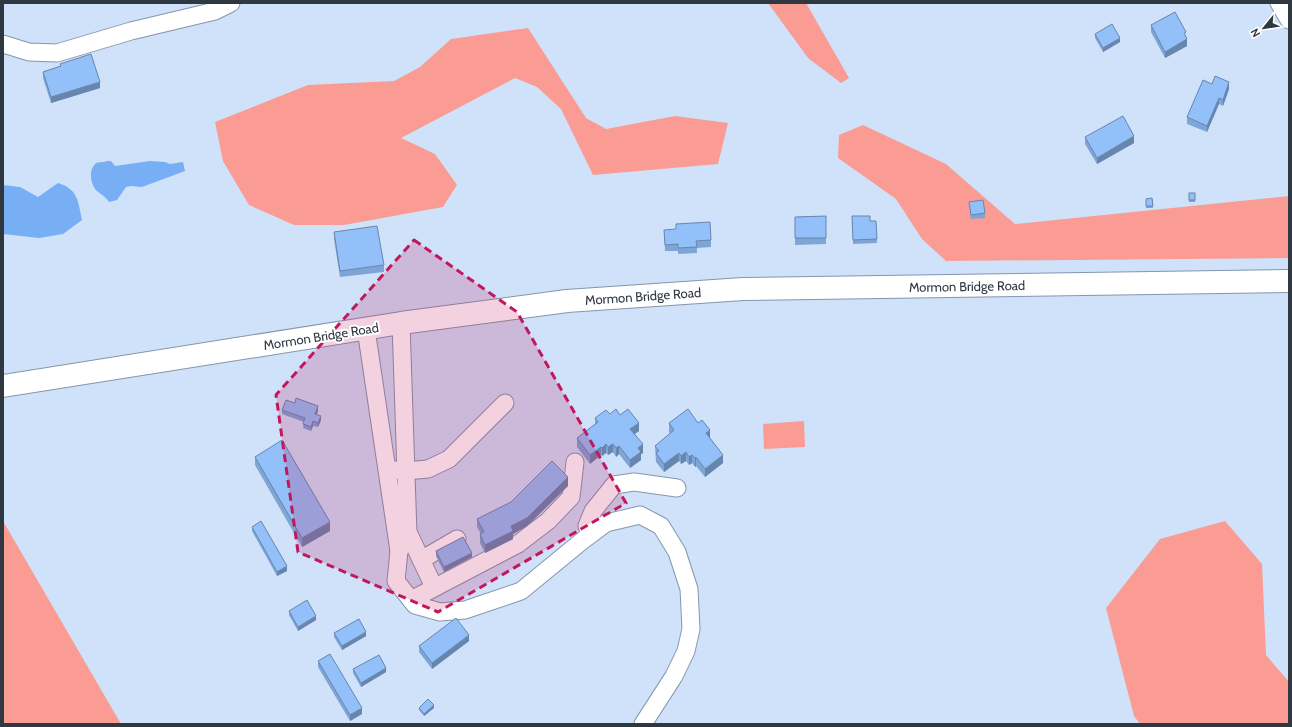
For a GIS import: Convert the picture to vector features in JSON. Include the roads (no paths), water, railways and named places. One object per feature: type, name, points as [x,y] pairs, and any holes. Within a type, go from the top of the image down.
[{"type":"main road","name":"Mormon Bridge Road","points":[[3,386],[400,323],[567,301],[743,289],[1289,282]]},
{"type":"street","points":[[3,44],[28,52],[57,53],[131,31],[215,10],[231,3]]},
{"type":"street","points":[[1279,3],[1289,20]]},
{"type":"street","points":[[399,551],[408,534],[400,323]]},
{"type":"street","points":[[366,329],[399,551],[396,581],[415,604],[440,612],[465,610],[521,591],[606,523],[640,515],[661,526],[677,552],[689,590],[691,629],[686,651],[674,676],[643,724]]},
{"type":"street","points":[[387,469],[406,471],[428,469],[449,459],[505,403]]},
{"type":"street","points":[[411,600],[518,544],[548,521],[571,498],[575,462]]},
{"type":"street","points":[[591,534],[587,526],[593,511],[614,485],[634,482],[677,488]]},
{"type":"street","points":[[408,532],[434,587]]},
{"type":"street","points":[[421,560],[457,539]]},
{"type":"water","points":[[111,161],[115,166],[150,161],[165,162],[170,164],[183,162],[185,171],[142,187],[126,187],[117,200],[109,202],[97,191],[91,178],[92,170],[95,164]]},
{"type":"water","points":[[58,183],[73,192],[78,202],[82,220],[63,234],[39,238],[3,234],[3,185],[20,187],[38,197]]}]
